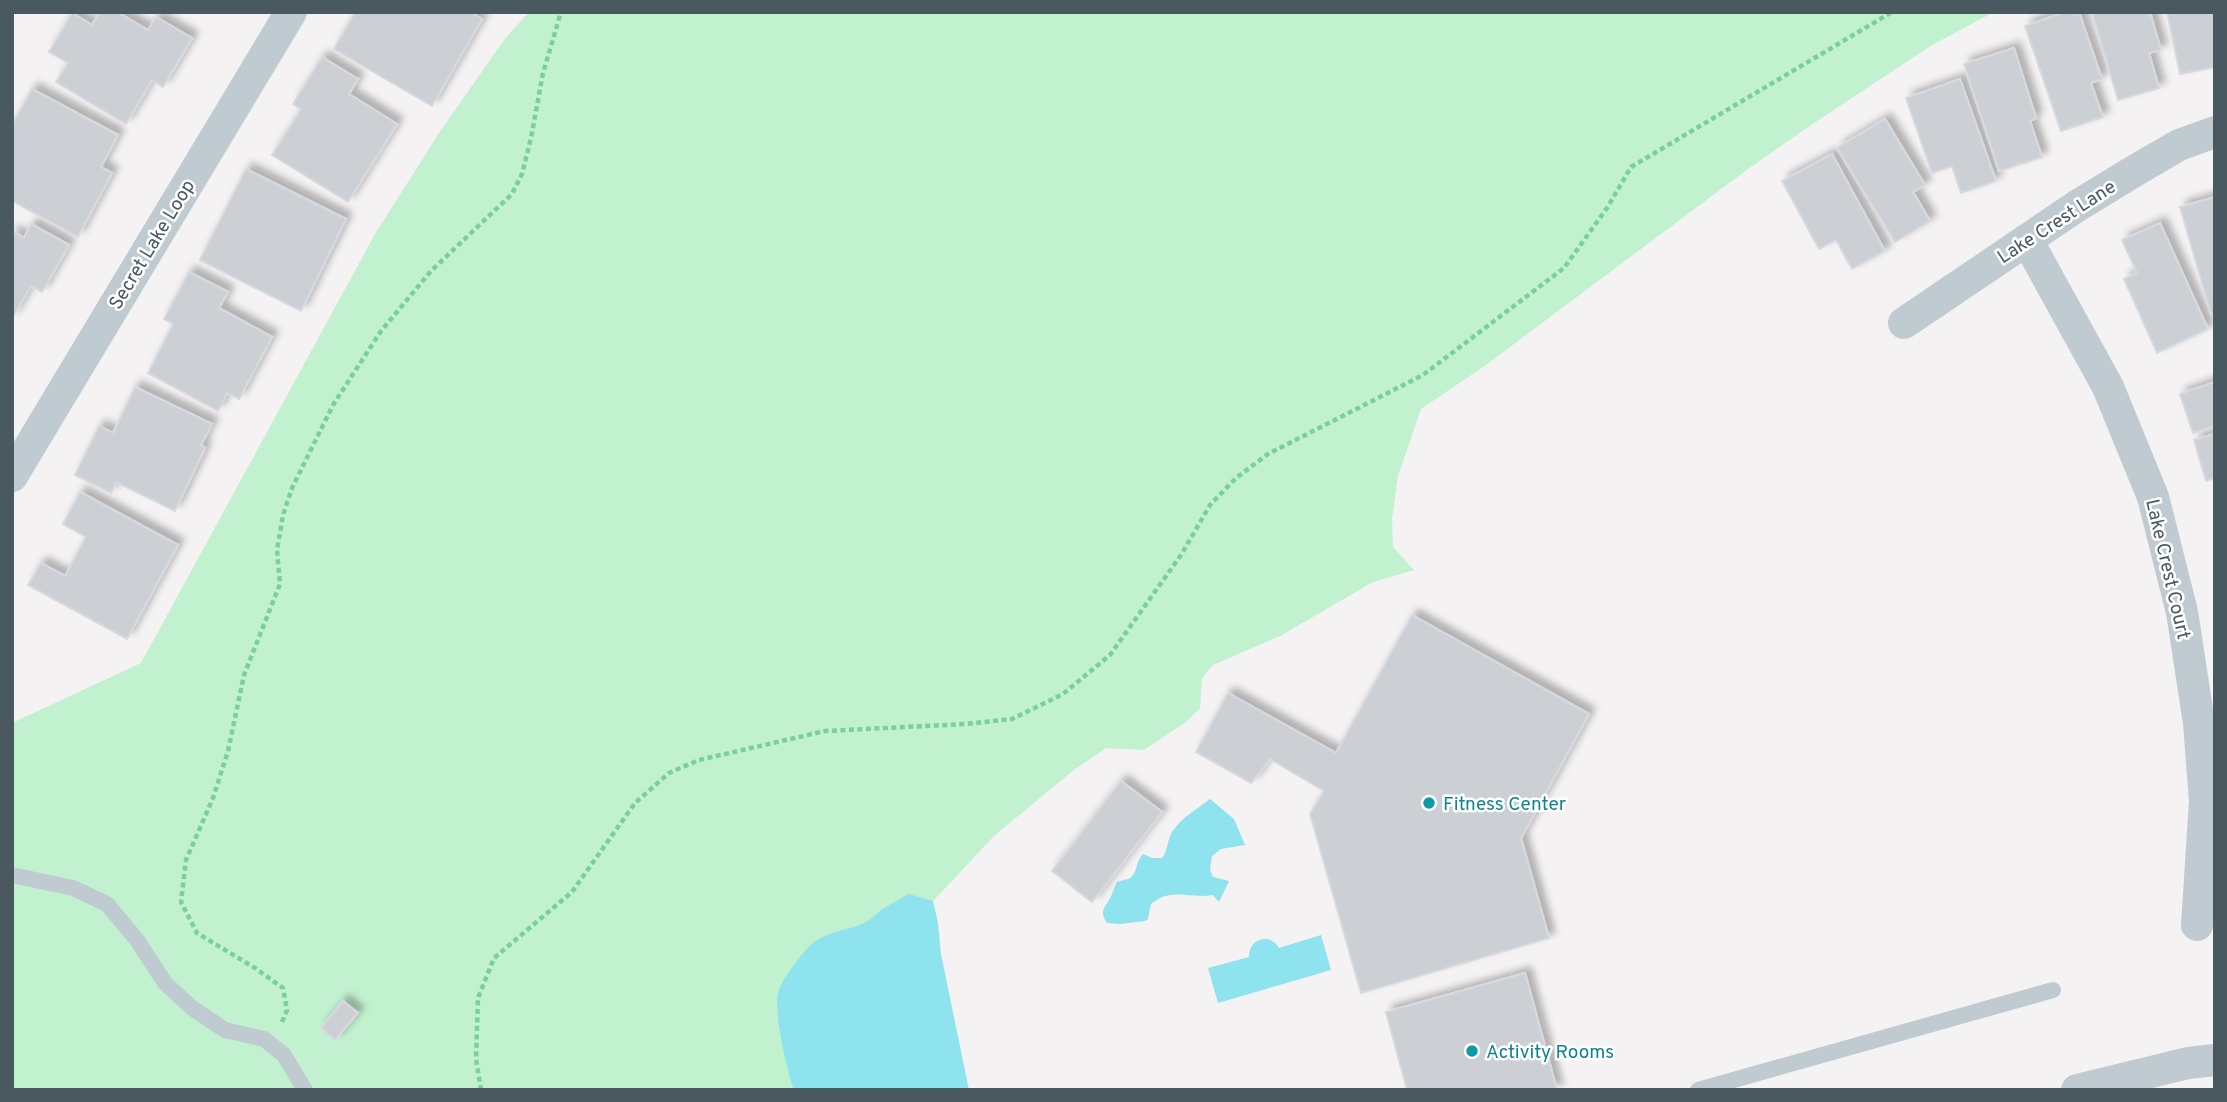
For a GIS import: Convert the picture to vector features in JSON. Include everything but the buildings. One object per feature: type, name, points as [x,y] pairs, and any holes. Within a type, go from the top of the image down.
[{"type":"street","name":"Secret Lake Loop","points":[[12,476],[290,12]]},
{"type":"street","name":"Lake Crest Lane","points":[[1904,323],[2089,199],[2179,145],[2215,132]]},
{"type":"street","name":"Lake Crest Court","points":[[2027,240],[2108,387],[2153,497],[2173,574],[2182,612],[2199,723],[2204,802],[2197,925]]},
{"type":"street","points":[[2077,1090],[2188,1063],[2215,1060]]},
{"type":"lane","points":[[12,875],[73,888],[107,904],[137,940],[165,983],[192,1008],[225,1030],[264,1039],[284,1055],[305,1090]]},
{"type":"lane","points":[[1698,1090],[2053,989]]},
{"type":"path","points":[[273,1046],[287,1010],[283,988],[197,933],[181,902],[186,860],[213,798],[228,751],[244,675],[280,584],[277,550],[283,515],[292,488],[333,405],[381,331],[431,271],[512,194],[522,174],[543,73],[561,12]]},
{"type":"path","points":[[481,1090],[476,1059],[478,998],[494,958],[572,892],[635,803],[669,774],[699,760],[825,731],[967,724],[1012,719],[1063,694],[1110,655],[1181,555],[1210,505],[1236,478],[1268,454],[1423,375],[1564,268],[1607,208],[1631,167],[1892,12]]},
{"type":"green space","points":[[529,12],[1994,12],[1932,45],[1814,123],[1748,169],[1486,365],[1421,409],[1398,476],[1392,519],[1393,547],[1414,570],[1373,582],[1280,636],[1213,665],[1202,678],[1200,709],[1183,724],[1144,750],[1106,748],[1074,770],[995,835],[933,901],[907,1090],[12,1090],[12,723],[141,663],[375,234],[441,130],[504,40]]},
{"type":"water","points":[[1210,799],[1234,819],[1245,845],[1221,849],[1212,856],[1210,870],[1213,877],[1229,881],[1219,902],[1213,895],[1166,896],[1151,904],[1148,919],[1145,921],[1107,923],[1103,911],[1117,882],[1131,877],[1143,854],[1162,858],[1170,835],[1176,827]]},
{"type":"water","points":[[909,894],[933,901],[969,1090],[794,1090],[784,1054],[777,1010],[779,990],[785,979],[814,942],[826,935],[864,923]]},
{"type":"water","points":[[1321,935],[1331,970],[1218,1003],[1208,968],[1249,957],[1252,946],[1260,940],[1270,940],[1279,948]]},
{"type":"place","name":"Fitness Center","points":[[1429,803]]},
{"type":"place","name":"Activity Rooms","points":[[1472,1051]]}]
